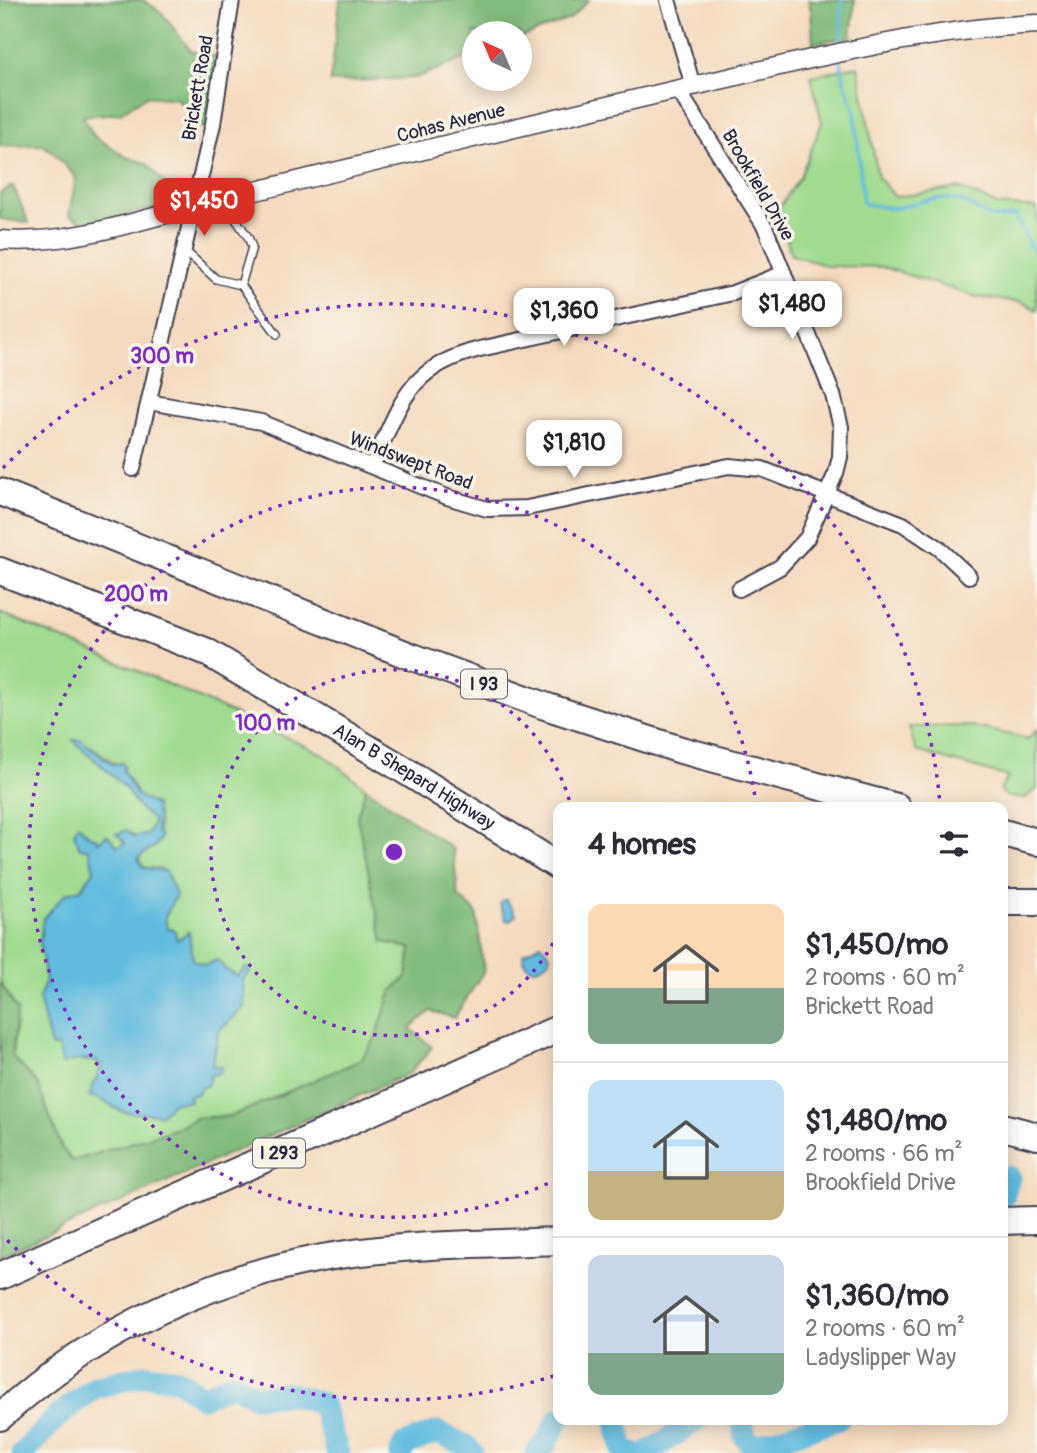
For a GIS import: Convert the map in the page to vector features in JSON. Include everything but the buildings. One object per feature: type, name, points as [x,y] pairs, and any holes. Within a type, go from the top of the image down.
[{"type":"highway","name":"I 93","points":[[0,492],[421,660],[545,706],[693,753],[878,802]]},
{"type":"highway","name":"Alan B Shepard Highway","points":[[0,572],[205,651],[553,863]]},
{"type":"highway","points":[[1008,835],[1037,842]]},
{"type":"highway","points":[[1008,902],[1037,902]]},
{"type":"highway","name":"I 293","points":[[0,1276],[553,1031]]},
{"type":"highway","points":[[1008,1127],[1037,1136]]},
{"type":"highway","points":[[1008,1221],[1037,1220]]},
{"type":"highway","points":[[0,1417],[33,1386],[142,1320],[180,1301],[261,1272],[303,1262],[388,1250],[553,1241]]},
{"type":"street","name":"Brickett Road","points":[[133,469],[214,124],[232,0]]},
{"type":"street","name":"Brookfield Drive","points":[[668,0],[685,88],[757,213],[784,273],[838,411],[840,457],[814,526],[795,553],[770,574],[739,589]]},
{"type":"street","name":"Cohas Avenue","points":[[0,240],[19,242],[83,234],[685,88],[909,38],[995,26],[1037,24]]},
{"type":"street","points":[[372,466],[407,394],[423,376],[444,360],[480,349],[733,293],[784,273]]},
{"type":"street","name":"Windswept Road","points":[[149,402],[261,422],[447,497],[487,509],[527,508],[729,466],[762,469],[903,524],[920,534],[969,576]]},
{"type":"lane","points":[[223,199],[252,247],[241,285]]},
{"type":"lane","points":[[183,250],[216,279],[241,285],[277,334]]},
{"type":"green space","points":[[0,0],[143,0],[162,13],[192,52],[225,58],[212,130],[202,127],[177,99],[146,96],[120,113],[83,116],[94,136],[126,157],[146,163],[174,194],[172,204],[86,224],[69,215],[76,178],[54,153],[43,145],[0,146]]},
{"type":"green space","points":[[340,0],[589,0],[570,19],[532,33],[532,21],[462,21],[462,60],[415,78],[330,82]]},
{"type":"green space","points":[[808,0],[855,0],[851,37],[813,43]]},
{"type":"green space","points":[[858,66],[878,177],[895,197],[959,188],[997,205],[1037,208],[1037,310],[1024,303],[977,297],[883,267],[828,266],[791,255],[779,208],[800,177],[822,123],[811,76]]},
{"type":"green space","points":[[13,186],[29,223],[0,219],[0,193]]},
{"type":"green space","points":[[0,613],[134,669],[321,753],[366,788],[357,817],[411,947],[407,977],[392,990],[376,1037],[361,1060],[232,1116],[196,1118],[169,1131],[72,1161],[62,1148],[37,1083],[12,1056],[17,1010],[0,982]],"holes":[[[74,741],[92,747],[123,770],[137,795],[158,821],[157,844],[138,858],[143,867],[155,870],[167,929],[177,940],[188,932],[192,960],[205,965],[218,960],[227,971],[243,980],[244,1007],[219,1031],[211,1067],[200,1088],[174,1102],[160,1114],[121,1111],[90,1096],[102,1065],[76,1059],[61,1048],[51,1033],[39,998],[46,981],[65,894],[80,889],[94,871],[89,849],[80,848],[74,833],[78,826],[98,843],[118,848],[126,843],[117,834],[134,837],[148,835],[154,820],[138,807],[124,786]]]},
{"type":"green space","points":[[972,726],[1028,739],[1037,729],[1037,789],[1025,798],[1007,797],[1000,790],[1008,777],[916,751],[909,727]]},
{"type":"green space","points":[[366,788],[453,849],[458,896],[476,912],[484,971],[454,1018],[431,1011],[410,1028],[432,1047],[410,1073],[0,1256],[0,982],[17,1010],[12,1056],[37,1083],[62,1148],[72,1161],[169,1131],[196,1118],[232,1116],[361,1060],[376,1037],[392,990],[407,977],[411,948],[383,942],[357,817]]},
{"type":"water","points":[[73,740],[81,740],[112,764],[122,763],[137,795],[155,805],[158,821],[156,830],[161,837],[157,844],[138,858],[143,867],[166,871],[176,895],[165,917],[167,928],[174,929],[177,940],[189,932],[193,960],[205,965],[218,960],[227,971],[238,976],[246,967],[250,972],[243,980],[244,1007],[219,1031],[212,1066],[221,1067],[220,1073],[211,1075],[207,1086],[200,1088],[199,1093],[189,1096],[190,1101],[174,1102],[160,1115],[121,1111],[89,1096],[102,1065],[88,1060],[62,1064],[58,1047],[51,1047],[39,998],[46,981],[40,943],[43,919],[65,894],[81,889],[94,871],[89,849],[80,848],[74,833],[78,825],[98,842],[107,835],[118,847],[125,843],[117,834],[127,830],[134,837],[147,835],[154,821],[138,807],[124,786]]},
{"type":"water","points":[[507,900],[516,915],[510,920],[506,920],[500,905]]},
{"type":"water","points":[[541,944],[549,953],[550,960],[533,969],[525,964],[523,953]]},
{"type":"waterway","points":[[841,42],[842,0]]},
{"type":"waterway","points":[[841,62],[855,111],[863,203],[896,208],[943,198],[969,204],[995,218],[1015,215],[1031,248],[1037,253]]},
{"type":"waterway","points":[[23,1453],[57,1417],[95,1387],[146,1375],[178,1379],[202,1397],[233,1383],[255,1396],[290,1394],[322,1404],[338,1453]]},
{"type":"waterway","points":[[536,1453],[546,1444],[556,1425]]},
{"type":"waterway","points":[[617,1425],[623,1450],[631,1453]]},
{"type":"waterway","points":[[647,1453],[689,1425]]},
{"type":"waterway","points":[[743,1425],[745,1437],[754,1447],[820,1425]]},
{"type":"waterway","points":[[401,1453],[404,1445],[437,1432],[466,1446],[472,1453]]}]
